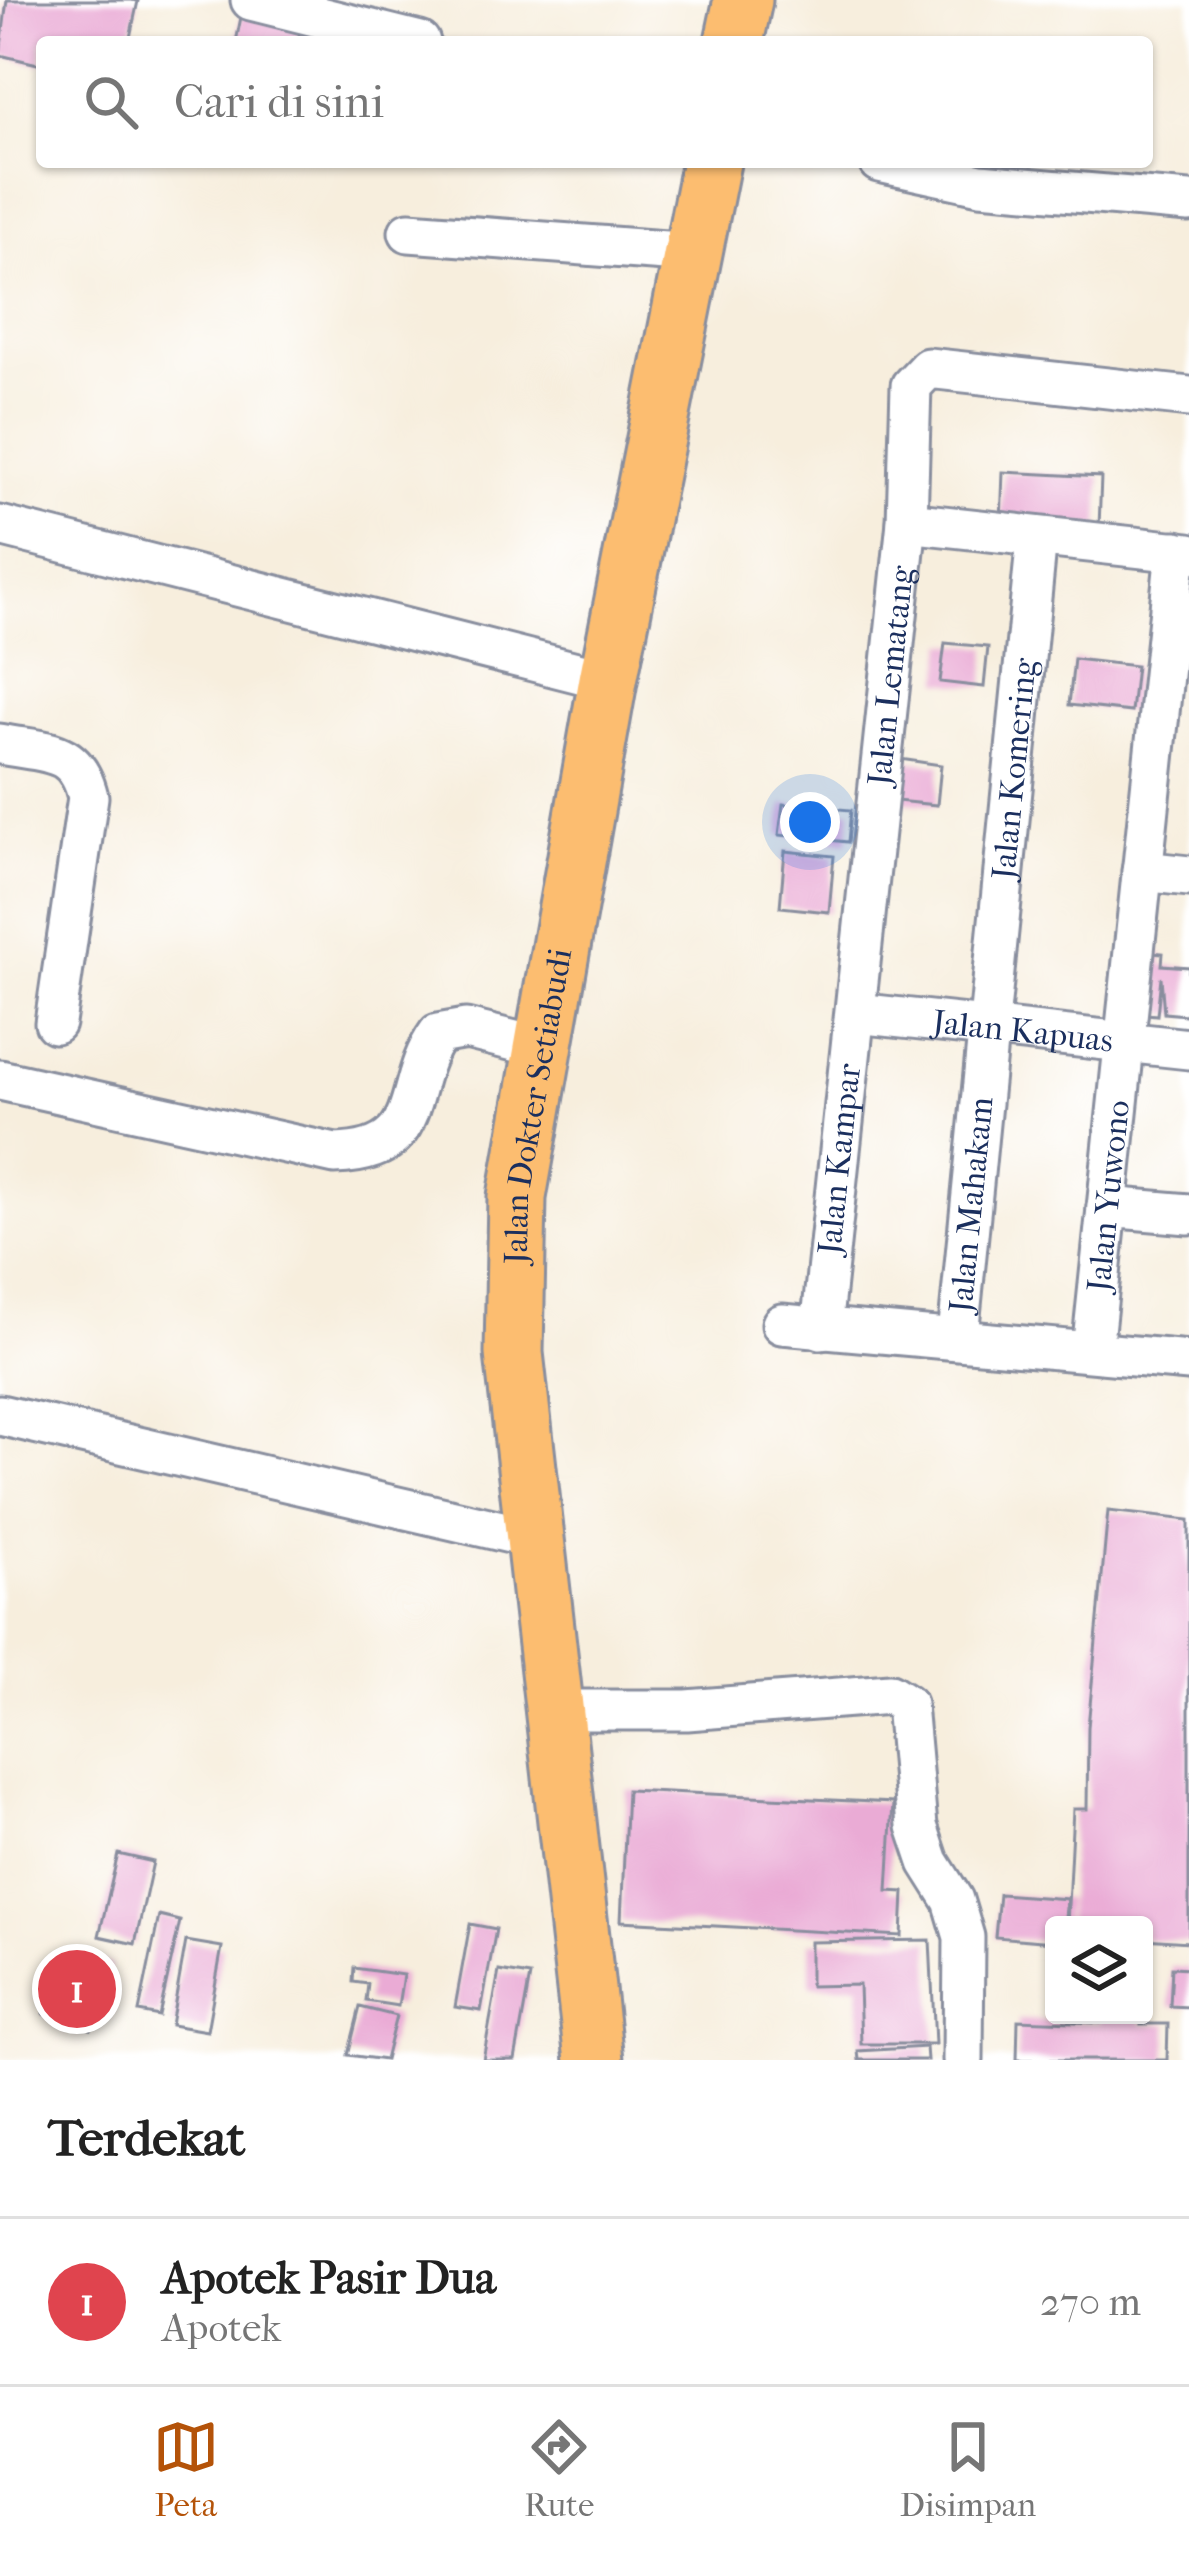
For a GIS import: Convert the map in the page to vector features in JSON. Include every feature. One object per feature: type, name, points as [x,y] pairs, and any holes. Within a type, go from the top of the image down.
[{"type":"highway","points":[[735,36],[742,0]]},
{"type":"highway","name":"Jalan Dokter Setiabudi","points":[[594,2060],[514,1352],[517,1197],[547,1048],[608,680],[710,168]]},
{"type":"street","points":[[251,0],[395,36]]},
{"type":"street","points":[[907,168],[980,184],[1189,202]]},
{"type":"street","points":[[409,232],[693,253]]},
{"type":"street","name":"Jalan Lematang","points":[[857,1001],[907,522],[911,386],[928,368],[1189,397]]},
{"type":"street","points":[[907,522],[1182,552]]},
{"type":"street","points":[[0,526],[608,680]]},
{"type":"street","name":"Jalan Komering","points":[[987,1015],[1037,537]]},
{"type":"street","name":"Jalan Yuwono","points":[[1092,1351],[1142,872],[1182,552]]},
{"type":"street","points":[[0,744],[65,757],[79,767],[88,797],[55,1023]]},
{"type":"street","points":[[1142,872],[1189,876]]},
{"type":"street","name":"Jalan Kapuas","points":[[857,1001],[1126,1030],[1189,1049]]},
{"type":"street","name":"Jalan Kampar","points":[[857,1001],[801,1327],[958,1336]]},
{"type":"street","name":"Jalan Mahakam","points":[[958,1336],[987,1015]]},
{"type":"street","name":"Jalan Kapuas","points":[[1126,1030],[1189,1025]]},
{"type":"street","points":[[0,1081],[335,1154],[358,1154],[392,1139],[402,1124],[416,1101],[438,1034],[466,1028],[547,1048]]},
{"type":"street","points":[[1107,1207],[1189,1214]]},
{"type":"street","points":[[958,1336],[1189,1361]]},
{"type":"street","points":[[0,1415],[536,1539]]},
{"type":"street","points":[[555,1710],[687,1710],[890,1694],[906,1704],[917,1826],[929,1862],[953,1900],[964,1937],[963,2060]]},
{"type":"building","points":[[7,0],[138,1],[130,36],[36,36],[36,64],[0,55]]},
{"type":"building","points":[[242,12],[301,25],[299,36],[237,36]]},
{"type":"building","points":[[1003,472],[1101,477],[1099,527],[1001,523]]},
{"type":"building","points":[[945,643],[988,647],[984,687],[940,682]]},
{"type":"building","points":[[1074,659],[1136,666],[1131,712],[1069,705]]},
{"type":"building","points":[[900,759],[941,765],[937,805],[896,801]]},
{"type":"building","points":[[783,804],[851,810],[848,842],[779,835]]},
{"type":"building","points":[[785,851],[834,856],[829,912],[780,907]]},
{"type":"building","points":[[1140,951],[1163,953],[1162,965],[1189,967],[1187,1015],[1164,1013],[1161,977],[1157,1015],[1135,1013]]},
{"type":"building","points":[[1108,1511],[1189,1520],[1189,1942],[1153,1940],[1153,1916],[1067,1916],[1073,1809],[1087,1809],[1088,1727]]},
{"type":"building","points":[[627,1790],[893,1803],[888,1891],[904,1892],[902,1936],[621,1921]]},
{"type":"building","points":[[118,1854],[153,1862],[135,1944],[99,1936]]},
{"type":"building","points":[[999,1894],[1067,1899],[1065,1916],[1045,1916],[1045,1941],[995,1937]]},
{"type":"building","points":[[159,1916],[180,1921],[159,2016],[139,2012]]},
{"type":"building","points":[[470,1924],[496,1929],[481,2011],[455,2007]]},
{"type":"building","points":[[930,1940],[935,2044],[861,2044],[859,1985],[810,1986],[810,1942]]},
{"type":"building","points":[[186,1941],[222,1947],[207,2031],[171,2025]]},
{"type":"building","points":[[63,1950],[111,1965],[91,2029],[44,2014]]},
{"type":"building","points":[[1172,1967],[1189,1968],[1189,2007],[1170,2006]]},
{"type":"building","points":[[354,1968],[403,1975],[398,2006],[366,2001],[368,1984],[353,1982]]},
{"type":"building","points":[[499,1971],[530,1976],[515,2060],[483,2060]]},
{"type":"building","points":[[360,2007],[396,2016],[385,2060],[348,2055]]},
{"type":"building","points":[[1018,2020],[1168,2024],[1167,2060],[1017,2060]]},
{"type":"building","points":[[926,2047],[927,2060],[859,2060],[858,2051]]},
{"type":"place","name":"Apotek Pasir Dua","points":[[77,1989]]}]
